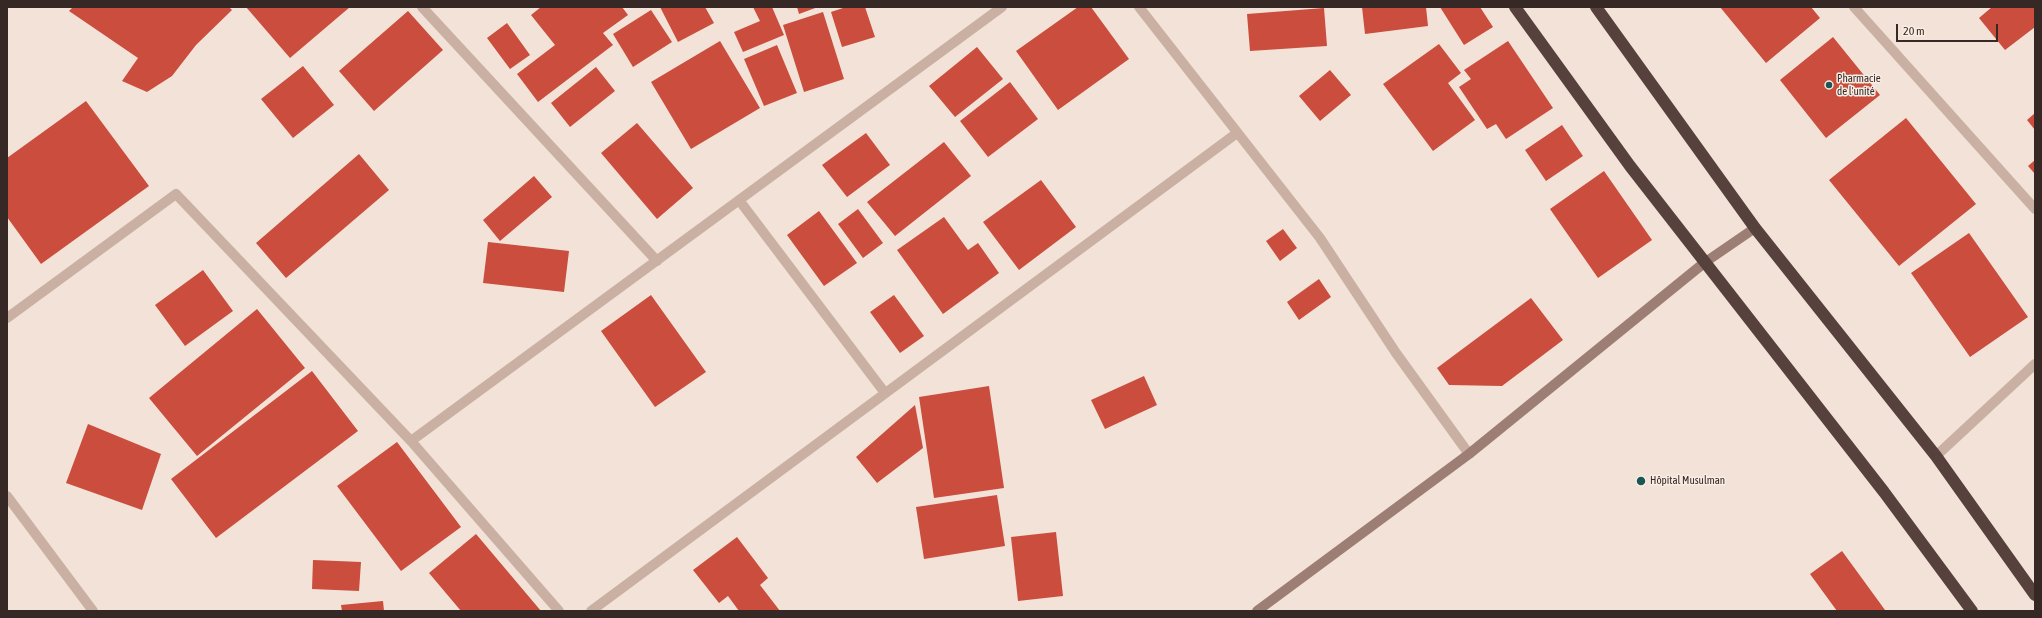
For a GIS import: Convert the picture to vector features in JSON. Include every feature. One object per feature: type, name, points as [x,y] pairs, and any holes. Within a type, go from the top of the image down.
[{"type":"highway","points":[[1516,7],[1630,166],[1704,263],[1884,492],[1972,611]]},
{"type":"highway","points":[[1596,7],[1755,228],[1936,456],[2035,595]]},
{"type":"street","points":[[422,7],[657,261]]},
{"type":"street","points":[[411,441],[1002,7]]},
{"type":"street","points":[[1139,7],[1320,238],[1396,353],[1469,454]]},
{"type":"street","points":[[1854,7],[2035,209]]},
{"type":"street","points":[[591,611],[1237,133]]},
{"type":"street","points":[[7,318],[176,194],[411,441],[559,611]]},
{"type":"street","points":[[739,200],[885,393]]},
{"type":"street","points":[[1258,611],[1469,454],[1704,263],[1755,228]]},
{"type":"street","points":[[1936,456],[2035,364]]},
{"type":"street","points":[[7,496],[93,611]]},
{"type":"building","points":[[73,7],[229,7],[232,10],[196,45],[172,76],[147,92],[122,81],[138,58],[69,11]]},
{"type":"building","points":[[246,7],[350,7],[290,58]]},
{"type":"building","points":[[541,7],[622,7],[628,15],[603,33],[613,45],[538,102],[517,74],[555,45],[531,15]]},
{"type":"building","points":[[660,7],[705,7],[714,23],[678,42]]},
{"type":"building","points":[[753,7],[772,7],[784,35],[743,52],[734,32],[760,21]]},
{"type":"building","points":[[797,7],[818,7],[799,14]]},
{"type":"building","points":[[846,7],[865,7],[875,37],[842,47],[831,12]]},
{"type":"building","points":[[1078,7],[1091,7],[1129,59],[1058,110],[1016,51]]},
{"type":"building","points":[[1362,7],[1426,7],[1428,26],[1365,34]]},
{"type":"building","points":[[1440,7],[1480,7],[1493,27],[1464,45]]},
{"type":"building","points":[[1720,7],[1811,7],[1820,18],[1766,63]]},
{"type":"building","points":[[1992,7],[2035,7],[2035,27],[2005,50],[1979,18]]},
{"type":"building","points":[[1324,8],[1327,46],[1250,51],[1247,14]]},
{"type":"building","points":[[651,10],[672,42],[633,67],[613,34]]},
{"type":"building","points":[[408,11],[443,50],[374,111],[339,71]]},
{"type":"building","points":[[823,12],[844,79],[804,92],[783,25]]},
{"type":"building","points":[[507,23],[530,55],[510,69],[487,38]]},
{"type":"building","points":[[1833,37],[1880,95],[1826,138],[1780,80]]},
{"type":"building","points":[[720,41],[760,108],[691,149],[651,82]]},
{"type":"building","points":[[1508,41],[1553,108],[1506,139],[1496,124],[1487,129],[1459,87],[1471,79],[1464,70]]},
{"type":"building","points":[[1439,44],[1461,73],[1448,83],[1475,120],[1433,151],[1383,84]]},
{"type":"building","points":[[777,45],[797,93],[764,106],[744,59]]},
{"type":"building","points":[[977,47],[1003,79],[955,117],[929,86]]},
{"type":"building","points":[[303,66],[334,105],[293,138],[261,99]]},
{"type":"building","points":[[596,67],[615,91],[570,127],[551,103]]},
{"type":"building","points":[[1330,70],[1351,95],[1320,121],[1299,96]]},
{"type":"building","points":[[1010,82],[1038,119],[988,157],[960,121]]},
{"type":"building","points":[[86,101],[149,186],[41,264],[7,217],[7,158]]},
{"type":"building","points":[[2035,113],[2035,130],[2027,120]]},
{"type":"building","points":[[1906,118],[1976,204],[1899,266],[1829,180]]},
{"type":"building","points":[[637,123],[693,188],[657,219],[601,153]]},
{"type":"building","points":[[1562,125],[1583,156],[1546,181],[1525,150]]},
{"type":"building","points":[[866,133],[890,165],[847,197],[822,165]]},
{"type":"building","points":[[944,142],[971,176],[895,236],[867,202]]},
{"type":"building","points":[[359,154],[389,190],[286,278],[256,243]]},
{"type":"building","points":[[2035,160],[2035,174],[2028,166]]},
{"type":"building","points":[[1604,171],[1652,240],[1598,278],[1550,209]]},
{"type":"building","points":[[534,176],[552,197],[500,241],[483,220]]},
{"type":"building","points":[[1041,180],[1076,227],[1019,270],[983,222]]},
{"type":"building","points":[[858,209],[883,243],[863,258],[838,224]]},
{"type":"building","points":[[819,211],[857,263],[824,286],[787,235]]},
{"type":"building","points":[[944,217],[968,250],[978,243],[999,273],[943,314],[897,250]]},
{"type":"building","points":[[1283,229],[1297,248],[1280,261],[1266,241]]},
{"type":"building","points":[[1969,233],[2028,317],[1970,357],[1911,273]]},
{"type":"building","points":[[488,242],[569,251],[564,292],[483,283]]},
{"type":"building","points":[[203,270],[233,311],[185,346],[155,305]]},
{"type":"building","points":[[1319,279],[1331,297],[1299,320],[1287,302]]},
{"type":"building","points":[[651,295],[706,372],[655,407],[601,331]]},
{"type":"building","points":[[894,295],[924,336],[900,353],[870,312]]},
{"type":"building","points":[[1531,298],[1563,340],[1502,386],[1449,385],[1437,368]]},
{"type":"building","points":[[257,309],[305,368],[197,456],[149,398]]},
{"type":"building","points":[[312,371],[358,431],[216,538],[171,479]]},
{"type":"building","points":[[1144,376],[1157,405],[1105,429],[1091,400]]},
{"type":"building","points":[[989,386],[1004,488],[934,498],[919,397]]},
{"type":"building","points":[[915,405],[923,448],[877,483],[856,457]]},
{"type":"building","points":[[88,424],[161,454],[142,510],[66,483]]},
{"type":"building","points":[[397,442],[461,527],[401,571],[337,486]]},
{"type":"building","points":[[997,495],[1005,546],[924,559],[916,507]]},
{"type":"building","points":[[1056,532],[1063,596],[1018,601],[1011,537]]},
{"type":"building","points":[[476,534],[541,611],[461,611],[429,573]]},
{"type":"building","points":[[737,537],[768,578],[760,585],[780,611],[739,611],[728,596],[719,603],[693,570]]},
{"type":"building","points":[[1842,551],[1885,610],[1884,611],[1837,611],[1810,574]]},
{"type":"building","points":[[313,560],[361,562],[359,591],[312,589]]},
{"type":"building","points":[[383,601],[384,611],[342,611],[341,605]]},
{"type":"place","name":"Pharmacie de l'unité","points":[[1829,85]]},
{"type":"place","name":"Hôpital Musulman","points":[[1641,481]]}]
